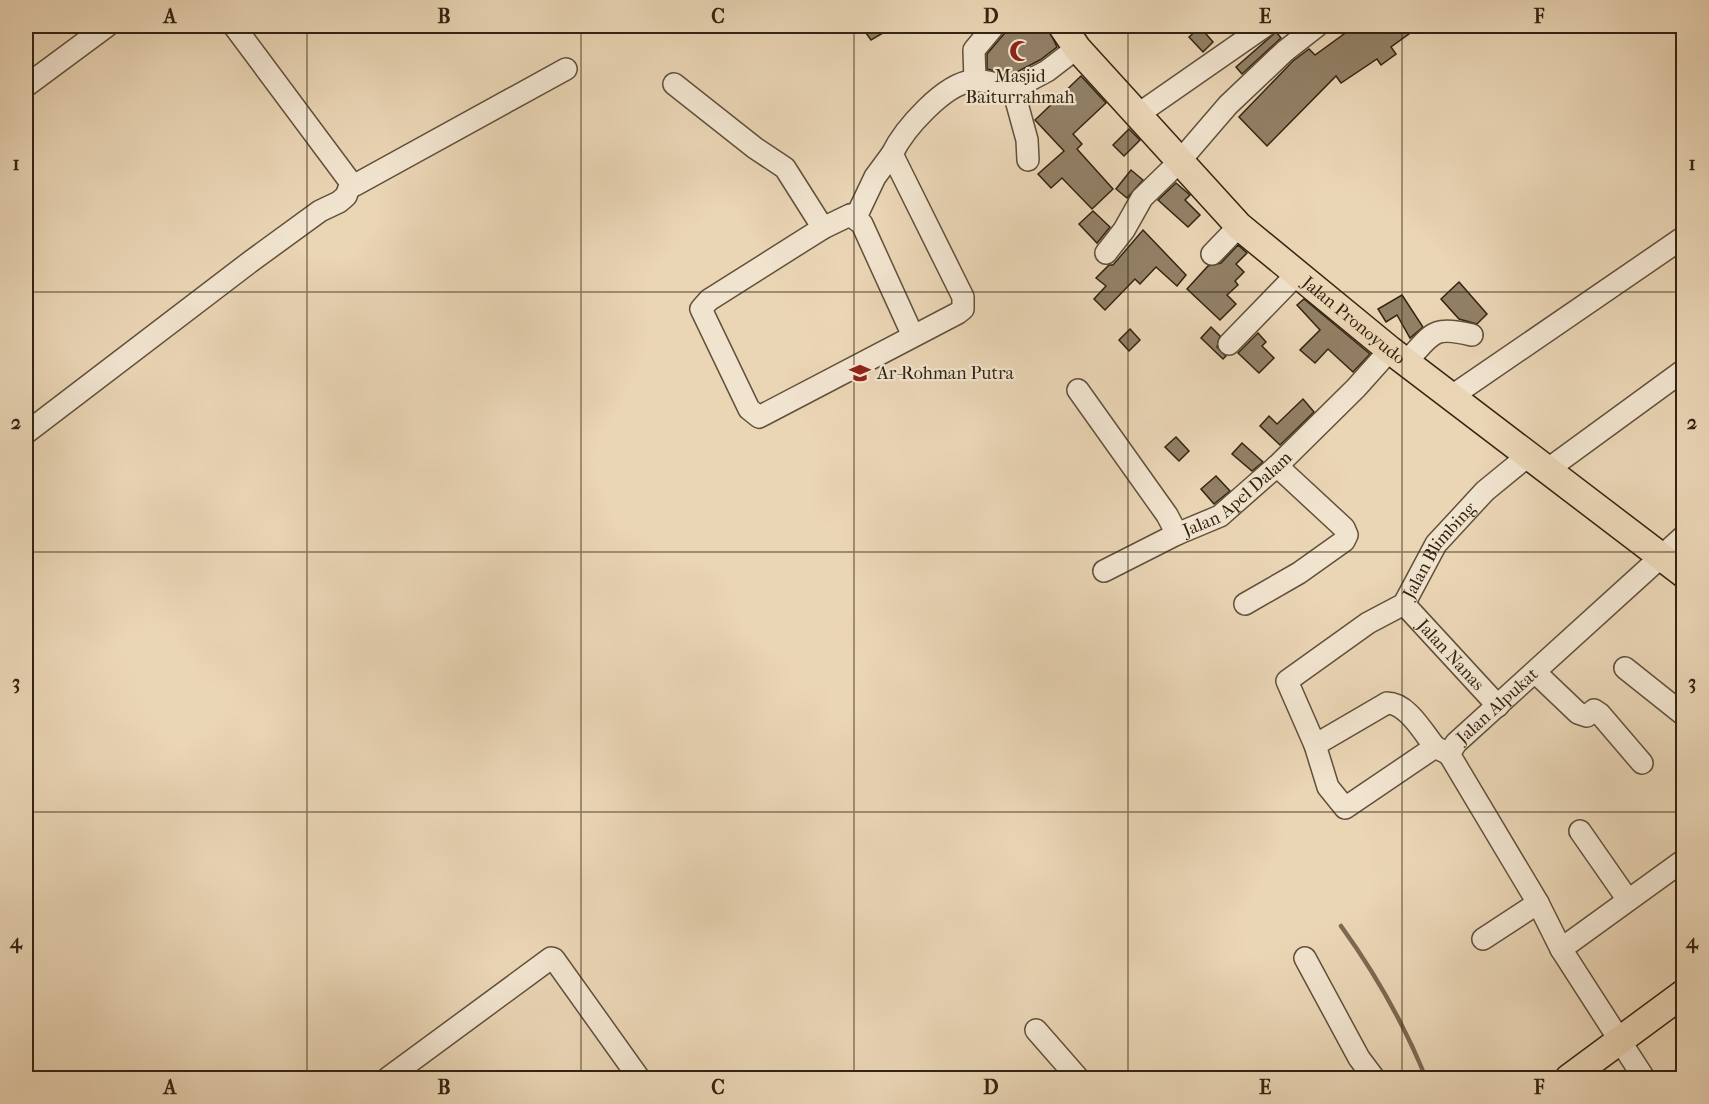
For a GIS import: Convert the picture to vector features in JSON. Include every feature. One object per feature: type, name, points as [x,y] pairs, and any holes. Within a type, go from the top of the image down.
[{"type":"main road","name":"Jalan Pronoyudo","points":[[1062,26],[1077,48],[1239,226],[1398,356],[1683,574]]},
{"type":"main road","points":[[1569,1078],[1683,993]]},
{"type":"street","points":[[26,86],[107,26]]},
{"type":"street","points":[[234,26],[351,183],[359,184],[401,162],[566,69]]},
{"type":"street","points":[[975,80],[974,50],[994,26]]},
{"type":"street","points":[[1137,115],[1265,26]]},
{"type":"street","points":[[1106,253],[1124,230],[1142,198],[1179,162],[1228,105],[1285,51],[1317,26]]},
{"type":"street","points":[[856,217],[875,177],[892,154],[901,136],[945,93],[975,80],[1013,89],[1047,70],[1077,48]]},
{"type":"street","points":[[674,84],[755,148],[785,168],[823,228]]},
{"type":"street","points":[[1013,89],[1027,140],[1028,160]]},
{"type":"street","points":[[892,154],[964,302],[958,313],[761,417],[753,415],[703,316],[702,306],[823,228],[844,216],[856,217],[862,224],[913,336]]},
{"type":"street","points":[[26,433],[250,262],[320,211],[339,202],[346,196],[351,183]]},
{"type":"street","points":[[1212,254],[1239,226]]},
{"type":"street","points":[[1452,396],[1683,237]]},
{"type":"street","points":[[1229,344],[1298,273]]},
{"type":"street","name":"Jalan Apel Dalam","points":[[1078,390],[1167,515],[1177,534],[1220,516],[1277,466],[1356,388],[1398,356],[1439,330],[1447,329],[1472,334]]},
{"type":"street","name":"Jalan Blimbing","points":[[1315,745],[1287,681],[1368,623],[1404,604],[1436,544],[1485,491],[1538,463],[1683,370]]},
{"type":"street","points":[[1245,604],[1299,573],[1344,541],[1347,535],[1344,528],[1277,466]]},
{"type":"street","points":[[1104,571],[1177,534]]},
{"type":"street","name":"Jalan Alpukat","points":[[1644,1078],[1561,949],[1538,903],[1442,750],[1456,743],[1536,673],[1683,536]]},
{"type":"street","name":"Jalan Nanas","points":[[1404,604],[1498,706]]},
{"type":"street","points":[[1625,668],[1683,715]]},
{"type":"street","points":[[1536,673],[1578,713],[1587,716],[1594,710],[1600,714],[1642,763]]},
{"type":"street","points":[[1387,703],[1394,703],[1403,709],[1442,750],[1345,808],[1328,787],[1315,745],[1387,703]]},
{"type":"street","points":[[1580,831],[1628,900]]},
{"type":"street","points":[[1561,949],[1683,860]]},
{"type":"street","points":[[1483,939],[1538,903]]},
{"type":"street","points":[[388,1078],[508,992],[551,958],[554,959],[639,1078]]},
{"type":"street","points":[[1305,958],[1359,1058],[1374,1078]]},
{"type":"street","points":[[1036,1030],[1078,1078]]},
{"type":"building","points":[[861,26],[895,26],[871,40]]},
{"type":"building","name":"Masjid Baiturrahmah","points":[[1006,26],[1047,26],[1057,47],[1040,60],[1011,75],[987,69],[987,54],[1004,34]]},
{"type":"building","points":[[1355,26],[1420,26],[1391,47],[1396,54],[1381,65],[1377,59],[1341,83],[1336,76],[1267,146],[1239,117],[1293,61],[1309,49],[1315,55]]},
{"type":"building","points":[[1200,27],[1213,42],[1203,52],[1189,37]]},
{"type":"building","points":[[1276,32],[1281,38],[1242,74],[1236,67]]},
{"type":"building","points":[[1081,76],[1106,103],[1073,134],[1082,144],[1077,149],[1113,189],[1092,209],[1062,178],[1051,188],[1038,174],[1064,151],[1035,120]]},
{"type":"building","points":[[1129,129],[1140,140],[1124,156],[1113,145]]},
{"type":"building","points":[[1131,170],[1143,180],[1127,198],[1116,189]]},
{"type":"building","points":[[1176,183],[1190,195],[1185,200],[1200,215],[1188,227],[1158,200]]},
{"type":"building","points":[[1093,211],[1110,227],[1097,243],[1079,224]]},
{"type":"building","points":[[1143,230],[1186,275],[1177,286],[1156,267],[1140,284],[1135,279],[1105,310],[1094,299],[1106,286],[1096,278],[1109,265],[1113,265]]},
{"type":"building","points":[[1238,245],[1247,253],[1236,264],[1244,272],[1235,281],[1238,285],[1227,295],[1236,304],[1220,320],[1187,289],[1208,266],[1221,263]]},
{"type":"building","points":[[1459,282],[1487,314],[1477,324],[1459,319],[1441,299]]},
{"type":"building","points":[[1402,295],[1423,327],[1410,338],[1397,315],[1386,322],[1378,309]]},
{"type":"building","points":[[1304,299],[1370,354],[1353,372],[1328,349],[1315,363],[1300,350],[1320,330],[1297,305]]},
{"type":"building","points":[[1211,327],[1220,336],[1217,347],[1226,356],[1223,359],[1201,338]]},
{"type":"building","points":[[1130,329],[1140,340],[1129,351],[1119,340]]},
{"type":"building","points":[[1258,333],[1266,342],[1262,346],[1274,358],[1259,373],[1238,353]]},
{"type":"building","points":[[1303,399],[1314,412],[1280,445],[1260,426],[1269,416],[1277,424]]},
{"type":"building","points":[[1176,437],[1189,451],[1179,461],[1165,447]]},
{"type":"building","points":[[1242,443],[1263,462],[1252,471],[1232,454]]},
{"type":"building","points":[[1216,476],[1230,491],[1214,504],[1201,489]]},
{"type":"waterway","points":[[1341,926],[1388,999],[1426,1078]]},
{"type":"place","name":"Masjid Baiturrahmah","points":[[1020,51]]},
{"type":"place","name":"Ar-Rohman Putra","points":[[860,373]]}]
